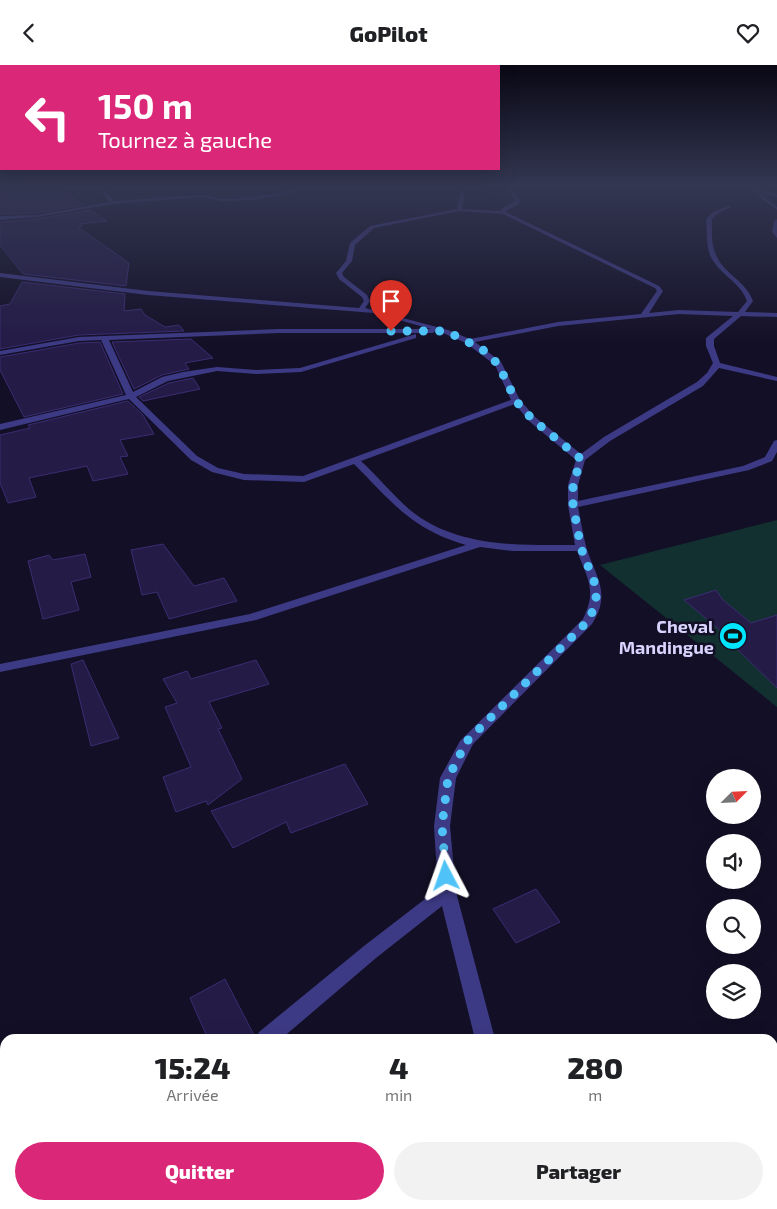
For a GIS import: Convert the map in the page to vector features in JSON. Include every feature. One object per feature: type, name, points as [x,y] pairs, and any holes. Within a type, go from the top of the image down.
[{"type":"street","points":[[359,238],[352,244],[349,261],[339,273],[341,278],[365,296],[367,301],[361,309]]},
{"type":"street","points":[[556,238],[657,287],[660,291],[658,297],[642,316]]},
{"type":"street","points":[[711,238],[713,253],[718,263],[748,293],[750,301],[740,313],[710,338],[717,365]]},
{"type":"street","points":[[0,275],[148,293],[361,309],[390,314],[446,331],[469,341],[498,364],[516,401],[532,419],[581,459]]},
{"type":"street","points":[[469,341],[558,324],[694,311],[777,315]]},
{"type":"street","points":[[0,353],[55,342],[104,338],[279,331],[446,331]]},
{"type":"street","points":[[0,427],[131,396],[166,379],[195,371],[217,369],[256,371],[301,370],[428,331]]},
{"type":"street","points":[[104,338],[131,396],[194,458],[215,470],[244,477],[304,479],[516,401]]},
{"type":"street","points":[[717,365],[777,379]]},
{"type":"street","points":[[484,1034],[447,892],[442,826],[448,778],[467,741],[588,621],[595,606],[597,589],[581,548],[573,505],[573,485],[581,459],[607,439],[700,384],[717,365]]},
{"type":"street","points":[[573,505],[746,468],[769,459],[777,443]]},
{"type":"street","points":[[356,461],[409,514],[425,525],[476,545],[503,548],[581,548]]},
{"type":"street","points":[[0,668],[252,617],[476,545]]},
{"type":"street","points":[[272,1034],[370,952],[447,892]]},
{"type":"green space","name":"Cheval Mandingue","points":[[777,520],[777,707],[600,565]]},
{"type":"building","points":[[0,238],[94,238],[129,263],[126,286],[23,274],[0,245]]},
{"type":"building","points":[[22,282],[125,294],[124,311],[141,309],[145,315],[165,327],[179,325],[184,331],[79,335],[0,349],[0,306],[10,304]]},
{"type":"building","points":[[191,339],[213,358],[185,363],[189,369],[162,375],[134,389],[112,342]]},
{"type":"building","points":[[100,342],[123,394],[24,417],[0,370],[0,357],[79,343]]},
{"type":"building","points":[[193,378],[200,389],[143,401],[139,397],[169,383]]},
{"type":"building","points":[[128,401],[143,415],[154,434],[120,440],[128,456],[120,457],[128,474],[93,481],[87,466],[29,478],[36,497],[8,503],[0,483],[0,435],[30,428],[28,425]]},
{"type":"building","points":[[163,544],[194,586],[224,578],[237,601],[169,619],[157,592],[142,595],[131,550]]},
{"type":"building","points":[[85,554],[91,577],[71,582],[79,610],[43,619],[28,561],[49,555],[53,560]]},
{"type":"building","points":[[716,590],[723,600],[751,623],[777,615],[777,688],[730,642],[733,641],[684,600]]},
{"type":"building","points":[[83,660],[119,738],[91,746],[71,664]]},
{"type":"building","points":[[256,660],[269,684],[209,702],[222,728],[218,729],[242,779],[208,805],[206,801],[176,812],[163,777],[191,767],[165,707],[177,703],[163,679],[187,671],[191,679]]},
{"type":"building","points":[[345,764],[368,804],[291,833],[286,822],[233,848],[211,811]]},
{"type":"building","points":[[536,889],[560,922],[516,943],[493,909]]},
{"type":"building","points":[[225,979],[253,1034],[206,1034],[190,998]]},
{"type":"place","name":"Cheval Mandingue","points":[[733,636]]},
{"type":"route","points":[[391,331],[446,331],[482,349],[498,364],[512,389],[516,401],[532,419],[581,459],[573,485],[573,505],[581,548],[597,589],[595,606],[588,621],[467,741],[448,778],[442,826],[446,876]]}]
